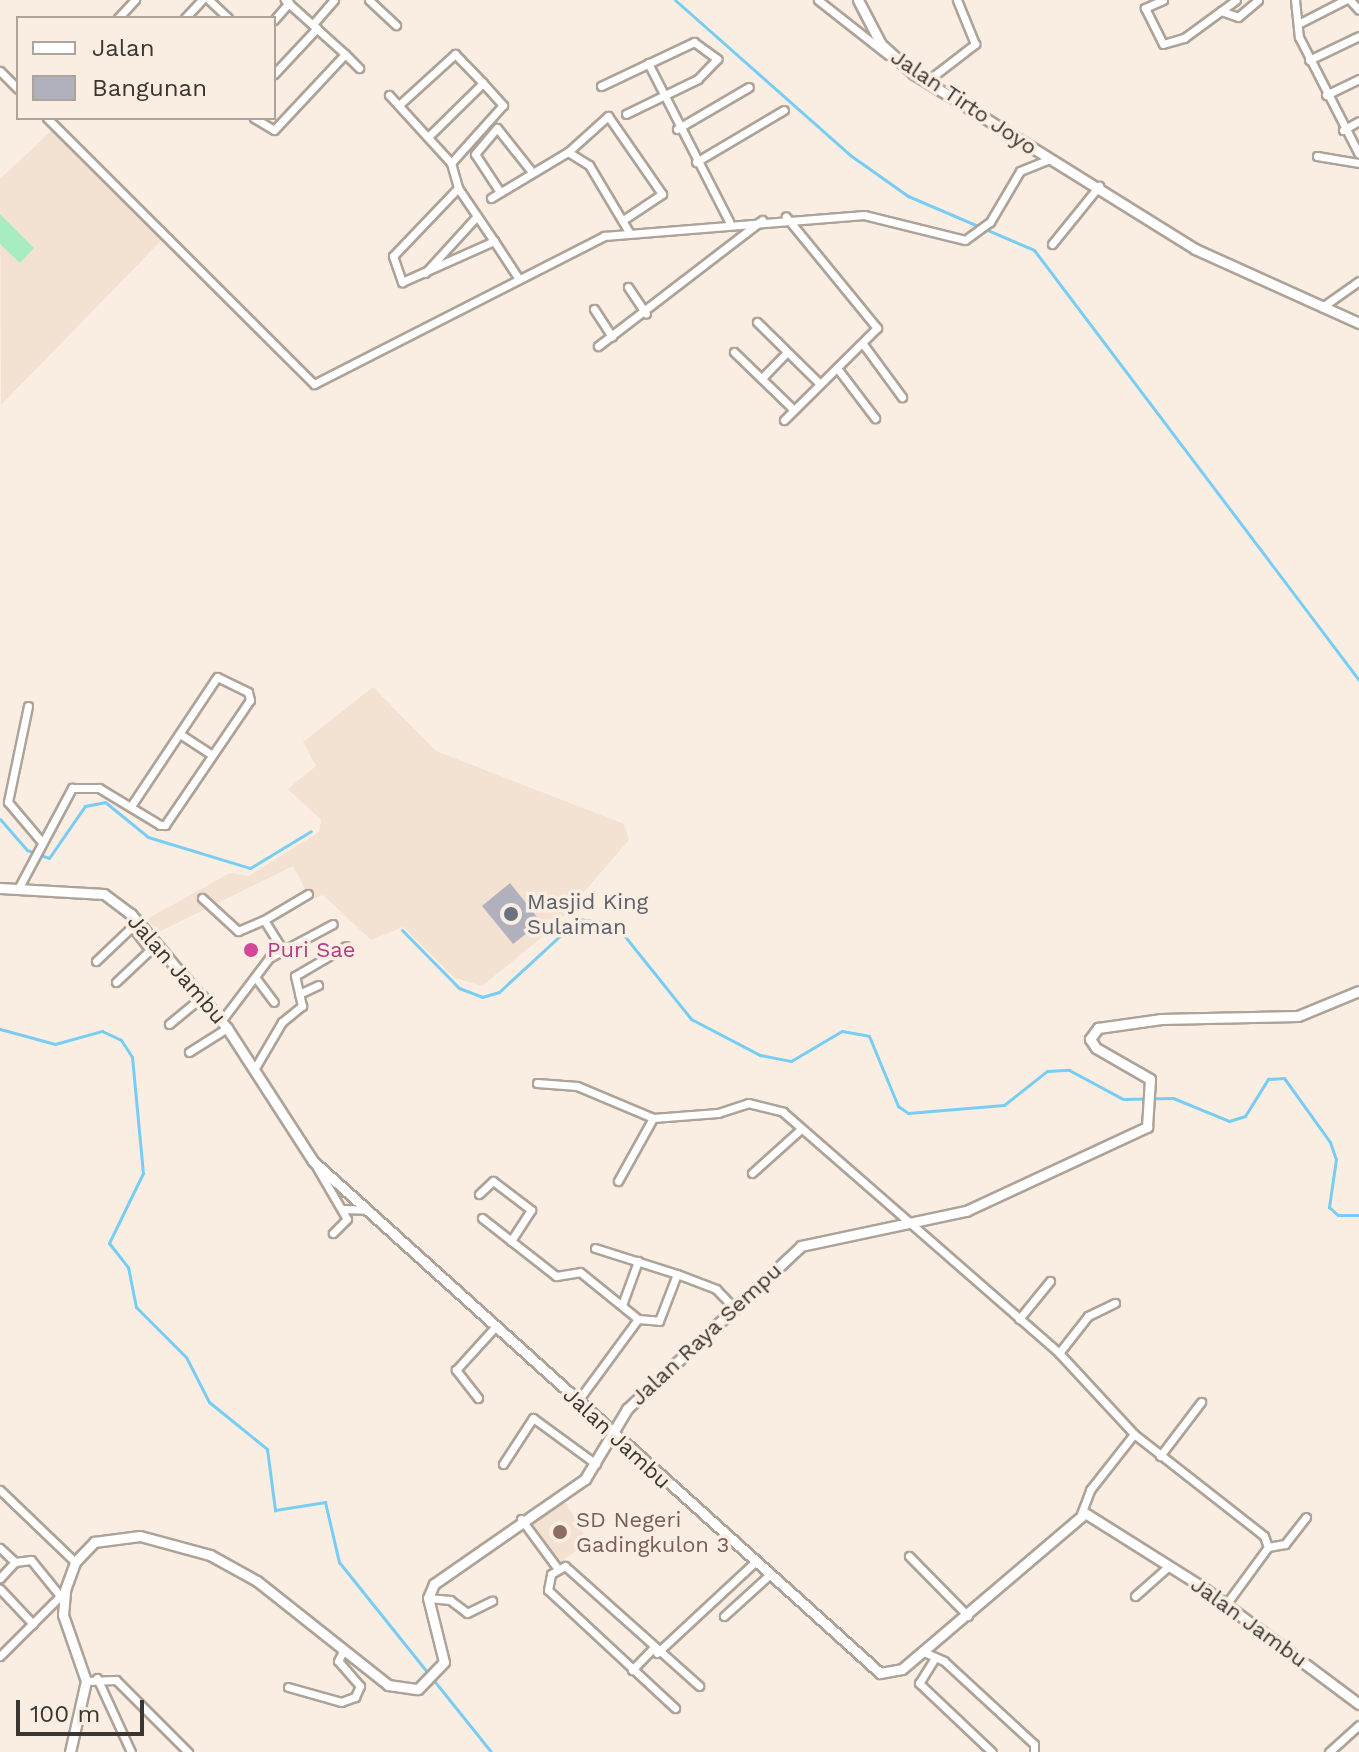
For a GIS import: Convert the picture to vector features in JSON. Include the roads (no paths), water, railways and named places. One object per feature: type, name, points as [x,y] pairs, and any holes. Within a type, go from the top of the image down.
[{"type":"street","points":[[120,16],[135,0]]},
{"type":"street","points":[[187,16],[202,0]]},
{"type":"street","points":[[209,0],[226,16]]},
{"type":"street","points":[[276,72],[334,0]]},
{"type":"street","points":[[369,0],[396,25]]},
{"type":"street","points":[[818,0],[894,59]]},
{"type":"street","name":"Jalan Tirto Joyo","points":[[858,0],[894,59],[927,81],[1195,249],[1359,323]]},
{"type":"street","points":[[927,81],[975,44],[957,0]]},
{"type":"street","points":[[1163,0],[1145,8],[1163,44],[1236,0]]},
{"type":"street","points":[[1221,11],[1238,17],[1258,0]]},
{"type":"street","points":[[1295,0],[1298,24],[1309,60],[1343,130],[1359,154]]},
{"type":"street","points":[[1298,24],[1348,0],[1359,10]]},
{"type":"street","points":[[287,2],[359,68]]},
{"type":"street","points":[[1309,60],[1359,36]]},
{"type":"street","points":[[601,86],[697,42],[717,59],[698,79],[626,114]]},
{"type":"street","points":[[257,120],[274,130],[345,54]]},
{"type":"street","points":[[399,105],[455,54],[483,83],[504,107],[451,163]]},
{"type":"street","points":[[648,63],[677,129],[729,221]]},
{"type":"street","points":[[0,71],[16,87]]},
{"type":"street","points":[[1326,95],[1359,79]]},
{"type":"street","points":[[428,137],[483,83]]},
{"type":"street","points":[[677,129],[749,87]]},
{"type":"street","points":[[389,95],[451,163],[458,188],[517,276]]},
{"type":"street","points":[[696,162],[784,110]]},
{"type":"street","points":[[491,198],[568,152],[603,116],[617,120],[662,194],[623,220]]},
{"type":"street","points":[[49,120],[308,384],[517,276],[594,240],[629,232],[729,221],[864,215],[951,240],[978,235],[990,222],[1017,175],[1050,159]]},
{"type":"street","points":[[1343,130],[1359,121]]},
{"type":"street","points":[[500,192],[475,154],[497,128],[532,172]]},
{"type":"street","points":[[568,152],[589,165],[629,232]]},
{"type":"street","points":[[1317,156],[1359,163]]},
{"type":"street","points":[[1052,244],[1099,186]]},
{"type":"street","points":[[458,188],[392,259],[402,282],[420,277],[494,241]]},
{"type":"street","points":[[420,277],[477,216]]},
{"type":"street","points":[[784,420],[863,344],[875,325],[786,217]]},
{"type":"street","points":[[598,346],[646,314],[762,220]]},
{"type":"street","points":[[1322,307],[1359,281]]},
{"type":"street","points":[[628,287],[646,314]]},
{"type":"street","points":[[594,309],[612,337]]},
{"type":"street","points":[[757,322],[819,383]]},
{"type":"street","points":[[863,344],[902,397]]},
{"type":"street","points":[[734,352],[794,410]]},
{"type":"street","points":[[762,378],[787,352]]},
{"type":"street","points":[[837,368],[875,418]]},
{"type":"street","points":[[18,889],[31,858],[72,788],[99,788],[131,806],[165,825],[250,700],[236,683],[217,677],[131,806]]},
{"type":"street","points":[[28,706],[8,802],[39,845]]},
{"type":"street","points":[[180,734],[212,755]]},
{"type":"street","name":"Jalan Jambu","points":[[0,888],[104,894],[203,996],[255,1068],[279,1117],[313,1161],[768,1576],[880,1673],[893,1675],[924,1652],[1081,1514],[1227,1603],[1359,1704]]},
{"type":"street","points":[[202,898],[238,931],[264,920],[308,894]]},
{"type":"street","points":[[264,920],[283,951]]},
{"type":"street","points":[[96,961],[135,924],[150,950],[116,982]]},
{"type":"street","points":[[189,1052],[224,1024],[255,977],[283,951],[333,924]]},
{"type":"street","points":[[255,1068],[282,1022],[302,1006],[295,976],[346,946]]},
{"type":"street","points":[[255,977],[274,1002]]},
{"type":"street","points":[[299,994],[318,985]]},
{"type":"street","name":"Jalan Raya Sempu","points":[[428,1598],[434,1584],[521,1519],[569,1491],[596,1464],[627,1409],[807,1243],[917,1225],[979,1206],[1141,1132],[1153,1110],[1153,1086],[1096,1048],[1091,1034],[1161,1019],[1298,1016],[1359,991]]},
{"type":"street","points":[[169,1024],[203,996]]},
{"type":"street","points":[[537,1083],[577,1086],[653,1118],[698,1117],[748,1103],[783,1112],[917,1225],[1059,1353],[1134,1434],[1264,1536],[1268,1547]]},
{"type":"street","points":[[618,1181],[653,1118]]},
{"type":"street","points":[[752,1173],[801,1129]]},
{"type":"street","points":[[313,1161],[347,1219],[333,1233]]},
{"type":"street","points":[[479,1194],[493,1181],[531,1210],[511,1241]]},
{"type":"street","points":[[342,1209],[366,1210]]},
{"type":"street","points":[[482,1218],[556,1276],[580,1272],[638,1319],[659,1321],[677,1274]]},
{"type":"street","points":[[595,1248],[716,1289],[735,1309]]},
{"type":"street","points":[[622,1305],[638,1261]]},
{"type":"street","points":[[1019,1319],[1050,1281]]},
{"type":"street","points":[[1059,1353],[1088,1316],[1115,1303]]},
{"type":"street","points":[[577,1402],[638,1319]]},
{"type":"street","points":[[478,1398],[456,1370],[496,1326]]},
{"type":"street","points":[[1160,1456],[1201,1402]]},
{"type":"street","points":[[503,1464],[533,1418],[596,1464]]},
{"type":"street","points":[[1081,1514],[1090,1490],[1134,1434]]},
{"type":"street","points":[[0,1490],[75,1562]]},
{"type":"street","points":[[1227,1603],[1268,1547],[1285,1544],[1306,1517]]},
{"type":"street","points":[[521,1519],[558,1569]]},
{"type":"street","points":[[131,1752],[92,1680],[63,1615],[63,1594],[75,1562],[94,1542],[119,1534],[189,1546],[257,1581],[388,1685],[409,1690],[435,1678],[444,1654],[428,1598],[450,1600],[467,1613],[492,1601]]},
{"type":"street","points":[[0,1548],[15,1562]]},
{"type":"street","points":[[909,1556],[968,1616]]},
{"type":"street","points":[[0,1578],[15,1562],[28,1558],[63,1594]]},
{"type":"street","points":[[632,1670],[754,1563]]},
{"type":"street","points":[[1135,1596],[1169,1566]]},
{"type":"street","points":[[558,1569],[569,1569],[655,1651],[699,1686]]},
{"type":"street","points":[[558,1569],[545,1587],[675,1708]]},
{"type":"street","points":[[724,1616],[768,1576]]},
{"type":"street","points":[[0,1589],[33,1624]]},
{"type":"street","points":[[1,1654],[63,1594]]},
{"type":"street","points":[[288,1687],[341,1702],[355,1697],[360,1686],[340,1665],[343,1651]]},
{"type":"street","points":[[924,1652],[933,1661],[944,1661],[1034,1744],[1034,1752]]},
{"type":"street","points":[[933,1661],[917,1680],[992,1752]]},
{"type":"street","points":[[70,1752],[92,1680]]},
{"type":"street","points":[[92,1680],[116,1680],[188,1752]]},
{"type":"street","points":[[1329,1752],[1359,1725]]},
{"type":"waterway","points":[[675,0],[850,155],[908,196],[1034,250],[1359,680]]},
{"type":"waterway","points":[[0,819],[27,850],[49,858],[85,806],[105,802],[148,837],[250,868],[311,831]]},
{"type":"waterway","points":[[402,930],[459,988],[482,997],[499,992],[578,919],[615,924],[691,1019],[760,1055],[791,1061],[842,1031],[869,1036],[898,1106],[908,1113],[1004,1105],[1047,1071],[1069,1070],[1123,1099],[1173,1098],[1229,1121],[1245,1116],[1268,1079],[1284,1078],[1330,1142],[1336,1159],[1329,1207],[1338,1215],[1359,1215]]},
{"type":"waterway","points":[[0,1029],[55,1044],[102,1031],[121,1040],[132,1057],[143,1173],[109,1243],[128,1267],[136,1307],[186,1357],[209,1402],[267,1449],[275,1510],[325,1502],[339,1562],[491,1752]]},
{"type":"place","name":"Masjid King Sulaiman","points":[[511,914]]},
{"type":"place","name":"Puri Sae","points":[[251,950]]},
{"type":"place","name":"SD Negeri Gadingkulon 3","points":[[560,1532]]}]
